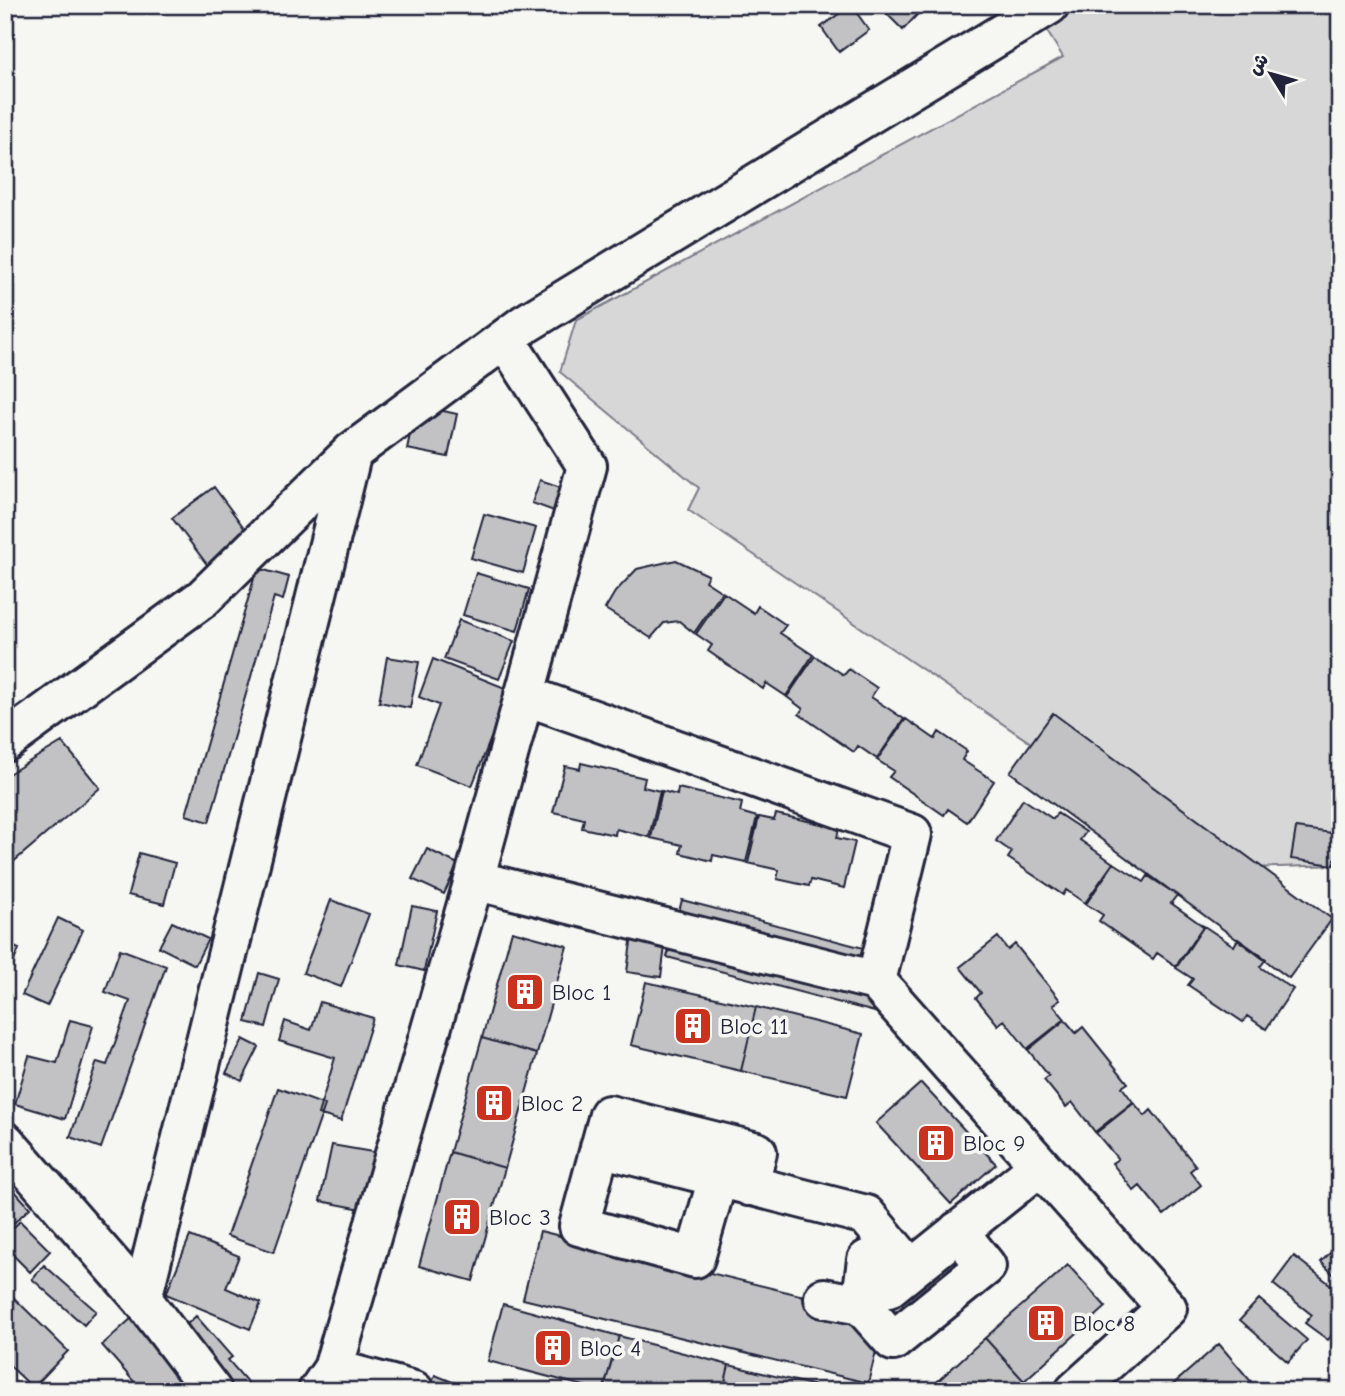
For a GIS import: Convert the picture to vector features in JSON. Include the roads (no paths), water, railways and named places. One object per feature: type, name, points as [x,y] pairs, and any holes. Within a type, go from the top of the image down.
[{"type":"street","points":[[5,742],[203,598],[352,452],[505,339],[1049,5]]},
{"type":"street","points":[[414,1391],[326,1380],[474,880],[587,466],[505,339]]},
{"type":"street","points":[[142,1299],[352,452]]},
{"type":"street","points":[[524,695],[912,834],[876,981]]},
{"type":"street","points":[[474,880],[876,981],[1167,1308],[1075,1391]]},
{"type":"street","points":[[5,1142],[142,1299],[212,1391]]},
{"type":"street","points":[[733,1182],[695,1258],[579,1226],[600,1147],[866,1215],[910,1268]]},
{"type":"street","points":[[861,1305],[867,1260],[888,1288],[1040,1166]]},
{"type":"street","points":[[824,1298],[861,1305],[893,1341],[986,1266],[958,1231]]},
{"type":"place","name":"Bloc 1","points":[[525,992]]},
{"type":"place","name":"Bloc 11","points":[[693,1026]]},
{"type":"place","name":"Bloc 2","points":[[494,1103]]},
{"type":"place","name":"Bloc 9","points":[[936,1143]]},
{"type":"place","name":"Bloc 3","points":[[462,1217]]},
{"type":"place","name":"Bloc 8","points":[[1046,1323]]},
{"type":"place","name":"Bloc 4","points":[[553,1348]]}]
